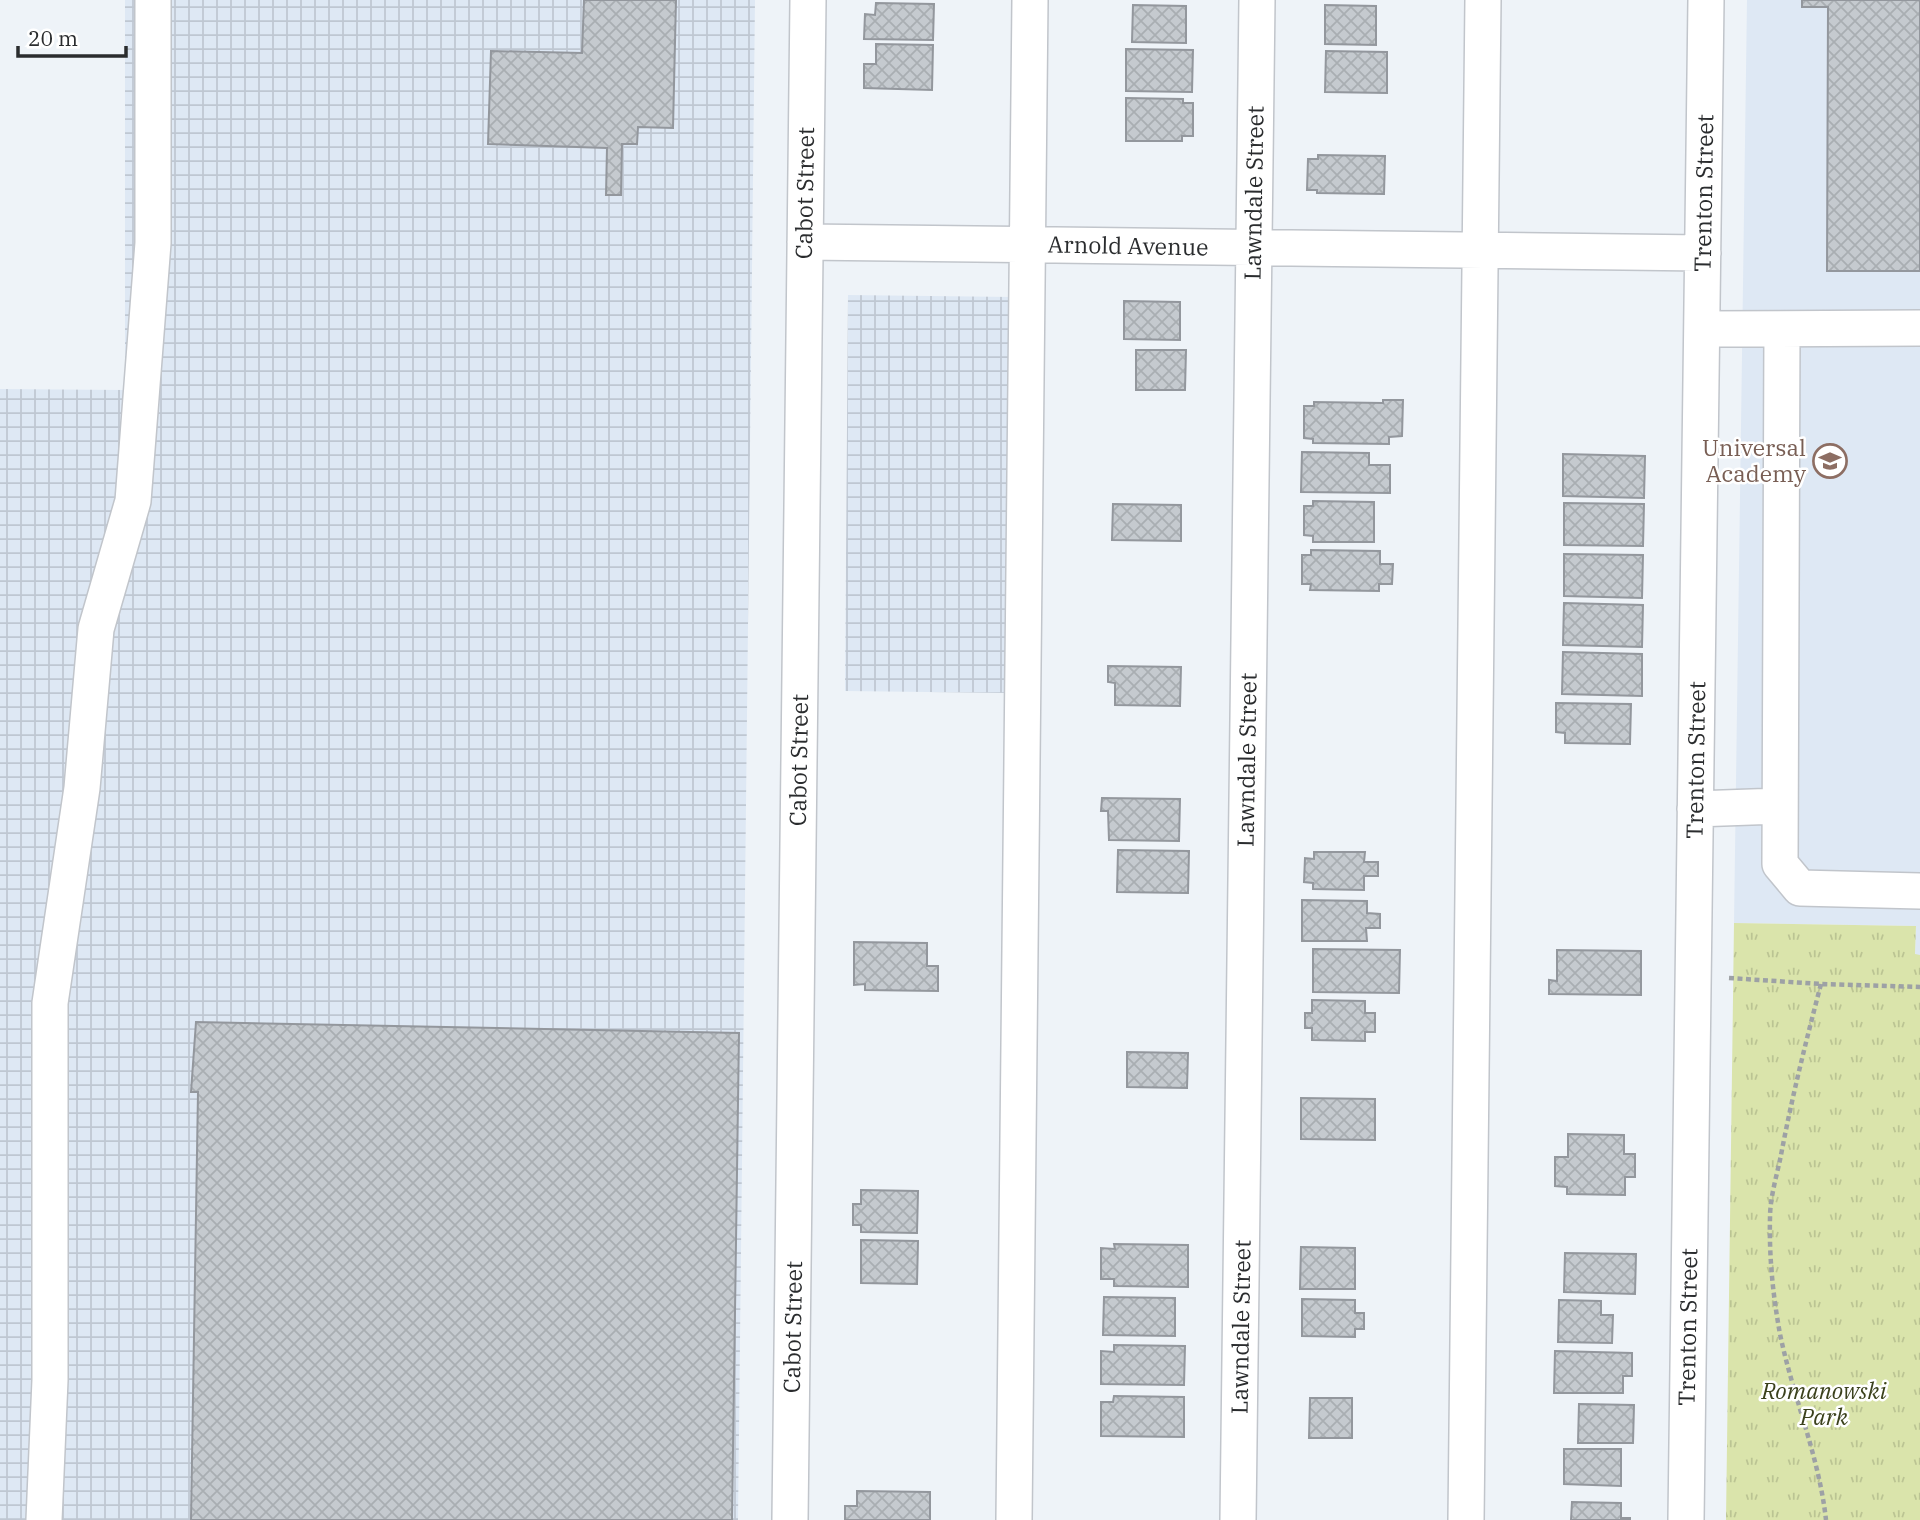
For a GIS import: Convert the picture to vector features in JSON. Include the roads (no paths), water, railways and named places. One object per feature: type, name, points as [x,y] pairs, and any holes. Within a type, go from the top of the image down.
[{"type":"street","points":[[44,1520],[50,1380],[50,1003],[82,788],[96,629],[133,501],[153,243],[153,0]]},
{"type":"street","name":"Cabot Street","points":[[790,1520],[808,0]]},
{"type":"street","points":[[1014,1520],[1030,0]]},
{"type":"street","name":"Lawndale Street","points":[[1238,1520],[1257,0]]},
{"type":"street","points":[[1466,1520],[1483,0]]},
{"type":"street","name":"Trenton Street","points":[[1686,1520],[1706,0]]},
{"type":"street","name":"Arnold Avenue","points":[[805,242],[1703,253]]},
{"type":"street","points":[[1702,329],[1920,328]]},
{"type":"street","points":[[1782,329],[1780,864],[1800,888],[1920,891]]},
{"type":"street","points":[[1695,809],[1780,806]]},
{"type":"place","name":"Universal Academy","points":[[1830,461]]},
{"type":"park label","name":"Romanowski Park","points":[[1824,1404]]}]
